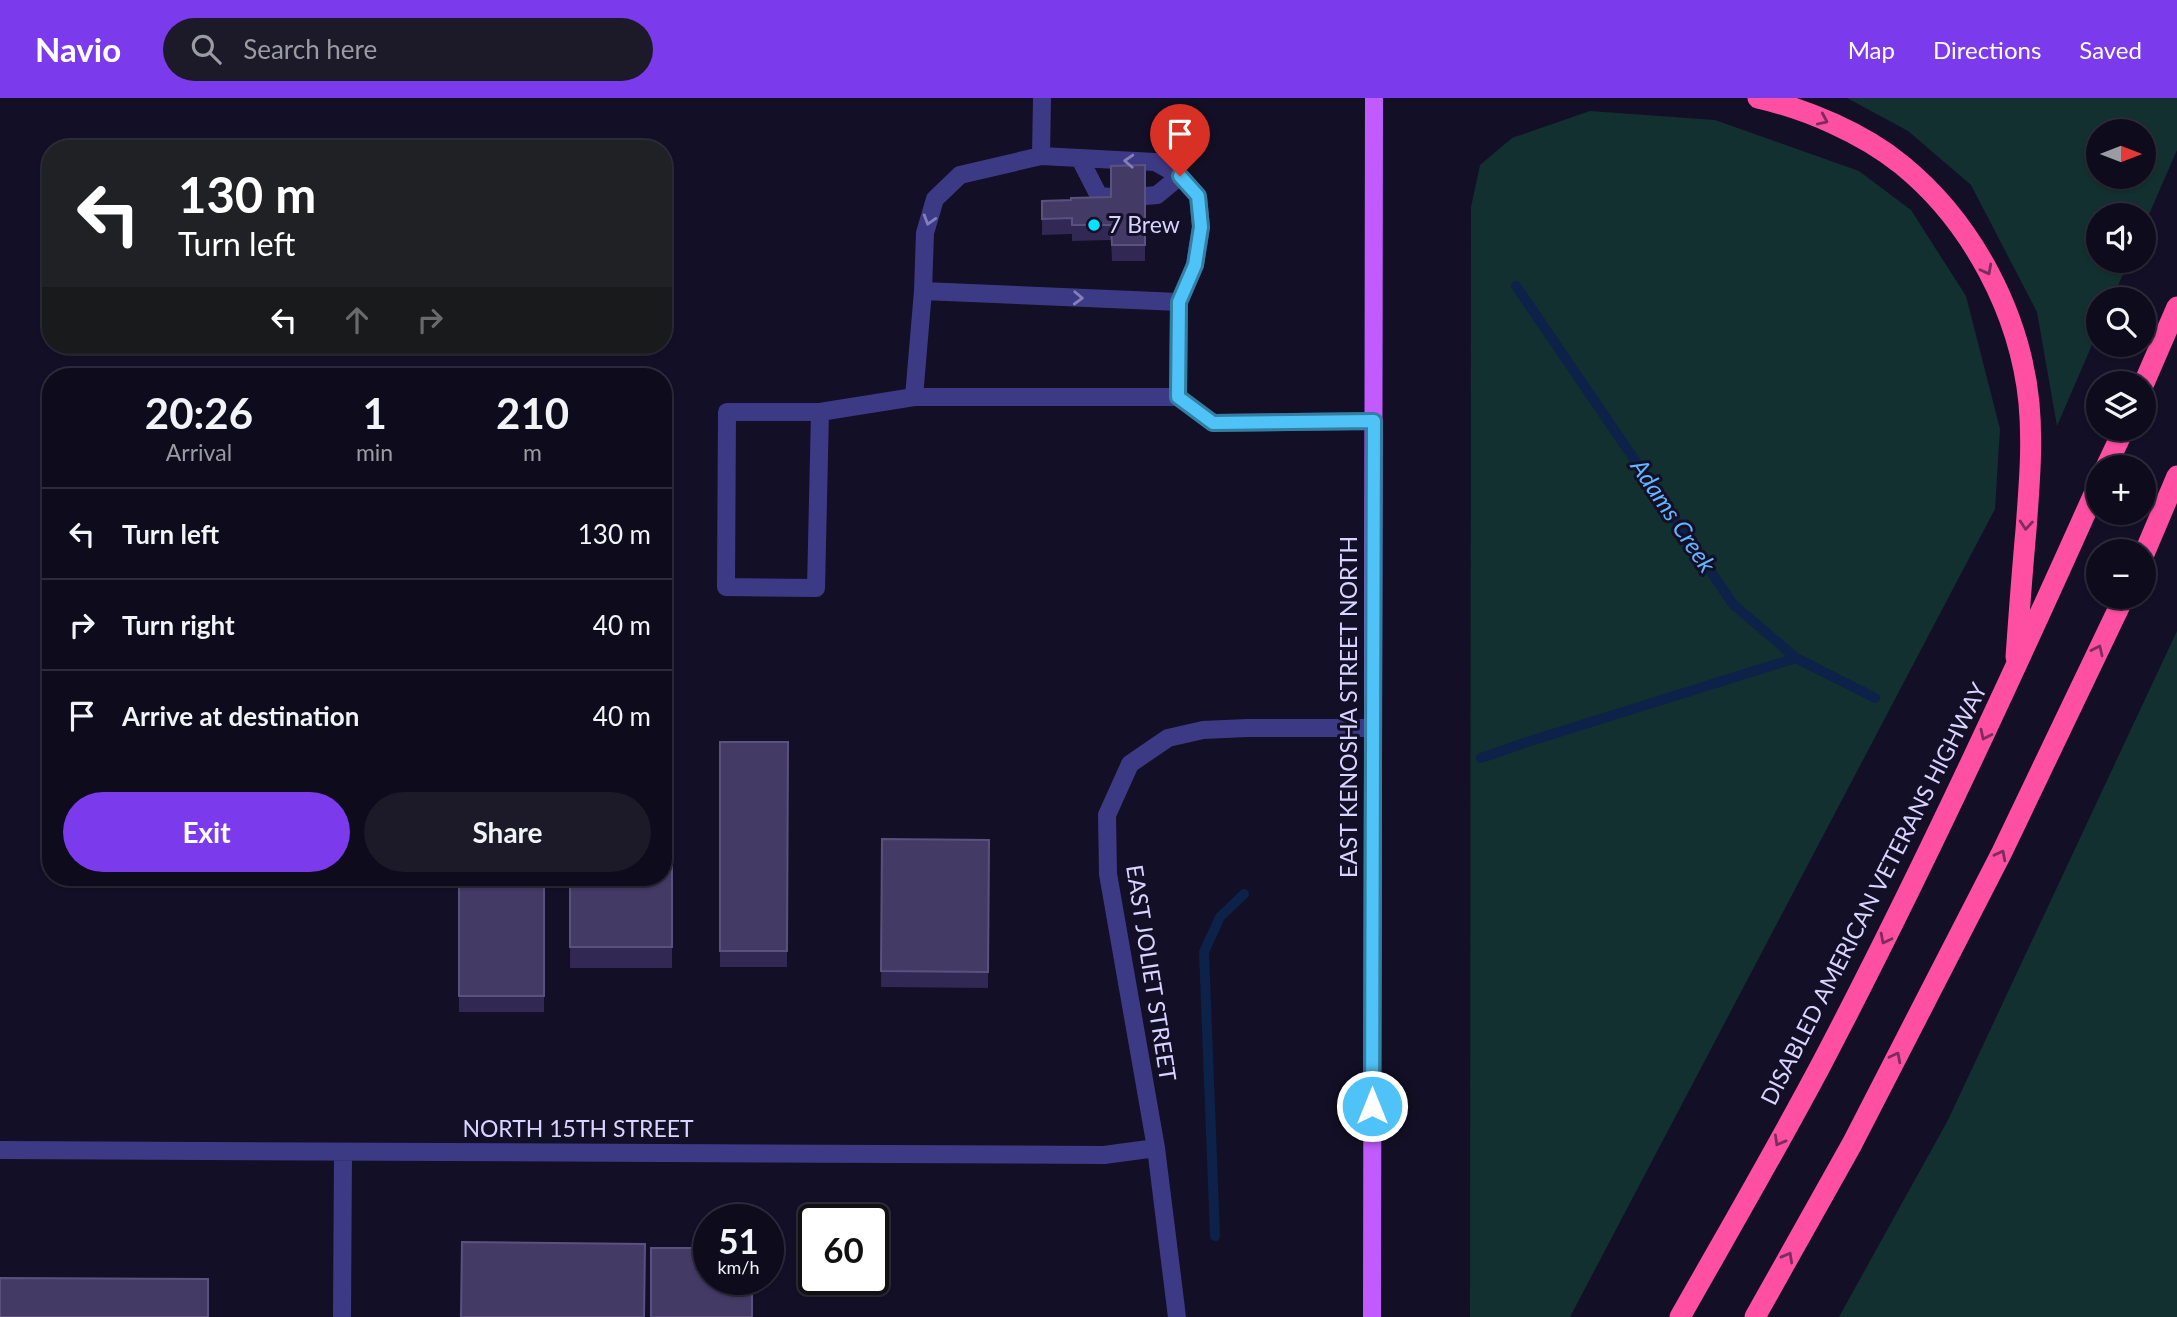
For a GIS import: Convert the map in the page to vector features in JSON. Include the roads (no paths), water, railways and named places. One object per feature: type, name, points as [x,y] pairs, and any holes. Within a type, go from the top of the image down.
[{"type":"highway","points":[[1758,98],[1801,110],[1835,125],[1901,164],[1956,222],[1977,251],[1994,283],[2021,360],[2029,401],[2032,457],[2014,674]]},
{"type":"highway","points":[[2149,371],[2177,307]]},
{"type":"highway","points":[[2150,539],[2177,476]]},
{"type":"highway","name":"DISABLED AMERICAN VETERANS HIGHWAY","points":[[1680,1317],[1821,1064],[1919,871],[2014,674],[2086,512]]},
{"type":"highway","points":[[1755,1317],[1852,1144],[2002,852],[2118,609]]},
{"type":"main road","name":"EAST KENOSHA STREET NORTH","points":[[1372,1317],[1374,98]]},
{"type":"street","points":[[1041,156],[1042,98]]},
{"type":"street","points":[[914,397],[925,233],[935,199],[960,175],[1041,156],[1155,162],[1180,176],[1198,196],[1201,227],[1195,265],[1179,302],[1178,397]]},
{"type":"street","points":[[1080,159],[1099,196],[1111,197]]},
{"type":"street","points":[[1145,196],[1157,195],[1180,176]]},
{"type":"street","points":[[923,291],[1179,302]]},
{"type":"street","points":[[820,412],[816,588],[726,587],[727,412],[820,412],[914,397],[1178,397],[1213,423],[1374,421]]},
{"type":"street","name":"EAST JOLIET STREET","points":[[1177,1317],[1156,1148],[1108,874],[1107,815],[1130,764],[1168,738],[1203,730],[1247,728],[1373,729]]},
{"type":"street","name":"NORTH 15TH STREET","points":[[0,1150],[1104,1155],[1156,1148]]},
{"type":"street","points":[[342,1317],[343,1153]]},
{"type":"waterway","name":"Adams Creek","points":[[1516,286],[1733,604],[1796,658],[1875,698]]},
{"type":"waterway","points":[[1481,758],[1796,658]]},
{"type":"waterway","points":[[1215,1236],[1204,952],[1220,917],[1244,894]]},
{"type":"place","name":"7 Brew","points":[[1094,225]]}]
